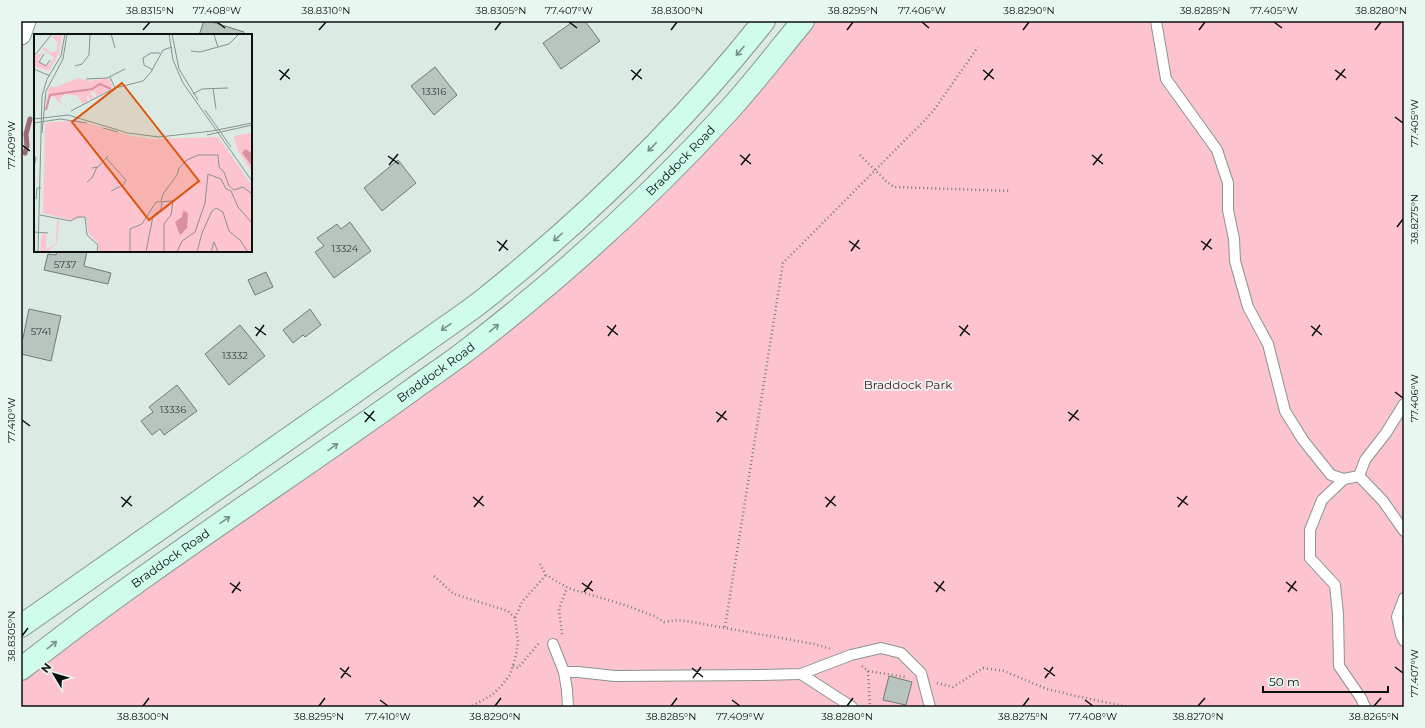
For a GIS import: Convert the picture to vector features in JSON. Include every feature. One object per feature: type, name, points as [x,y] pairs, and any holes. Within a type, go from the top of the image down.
[{"type":"main road","points":[[21,626],[224,485],[485,299],[551,244],[640,159],[693,105],[764,21]]},
{"type":"main road","name":"Braddock Road","points":[[21,669],[67,632],[186,547],[332,447],[470,348],[544,288],[625,217],[684,157],[732,107],[803,21]]},
{"type":"street","points":[[21,35],[26,21]]},
{"type":"lane","points":[[1156,21],[1166,79],[1217,150],[1224,170],[1228,183],[1228,210],[1234,239],[1235,262],[1248,307],[1268,344],[1286,411],[1303,440],[1332,475],[1344,479],[1359,476]]},
{"type":"lane","points":[[1359,476],[1365,460],[1386,433],[1404,404]]},
{"type":"lane","points":[[1359,476],[1383,501],[1404,531]]},
{"type":"lane","points":[[1344,479],[1322,500],[1310,530],[1310,558],[1335,585],[1338,614],[1339,666],[1361,698],[1365,707]]},
{"type":"lane","points":[[1404,598],[1397,617],[1404,642]]},
{"type":"lane","points":[[553,644],[564,672],[568,707]]},
{"type":"lane","points":[[564,672],[615,676],[761,676],[801,674],[851,655],[881,648],[901,653],[921,673],[930,707]]},
{"type":"lane","points":[[801,674],[852,707]]},
{"type":"path","points":[[725,628],[783,263],[934,110],[978,47]]},
{"type":"path","points":[[860,155],[894,187],[1011,191]]},
{"type":"path","points":[[540,564],[546,576],[567,588],[625,605],[654,616],[664,622],[678,620],[814,644],[851,655],[868,672],[923,680],[953,687],[983,668],[1004,670],[1047,689],[1128,707]]},
{"type":"path","points":[[434,576],[454,594],[508,611],[515,618]]},
{"type":"path","points":[[470,706],[492,695],[510,675],[518,642],[515,618],[522,602],[546,576]]},
{"type":"path","points":[[563,640],[559,609],[567,588]]},
{"type":"path","points":[[513,666],[518,668],[542,640]]},
{"type":"path","points":[[868,672],[870,707]]},
{"type":"green space","name":"Braddock Park","points":[[803,21],[1404,21],[1404,707],[21,707],[21,669],[544,288]]},
{"type":"building","points":[[204,21],[209,21],[244,32],[243,34],[199,34]]},
{"type":"building","points":[[574,21],[585,21],[600,41],[561,69],[543,43]]},
{"type":"building","points":[[435,67],[457,95],[434,115],[411,86]]},
{"type":"building","points":[[398,160],[416,183],[382,211],[364,188]]},
{"type":"building","points":[[350,222],[371,251],[334,278],[315,252],[324,246],[317,238],[337,224],[341,229]]},
{"type":"building","points":[[57,252],[87,252],[84,266],[111,273],[108,284],[44,270],[48,254],[56,255]]},
{"type":"building","points":[[266,272],[273,287],[255,295],[248,280]]},
{"type":"building","points":[[29,309],[61,316],[51,361],[21,354],[21,337],[23,338]]},
{"type":"building","points":[[310,309],[321,325],[305,337],[303,335],[293,343],[283,330]]},
{"type":"building","points":[[240,325],[265,356],[229,385],[205,354]]},
{"type":"building","points":[[177,385],[197,411],[164,435],[160,429],[152,435],[141,421],[153,412],[149,407]]},
{"type":"building","points":[[889,676],[912,682],[906,705],[883,700]]},
{"type":"waterway","points":[[25,153],[27,146],[26,134],[30,119]]}]
